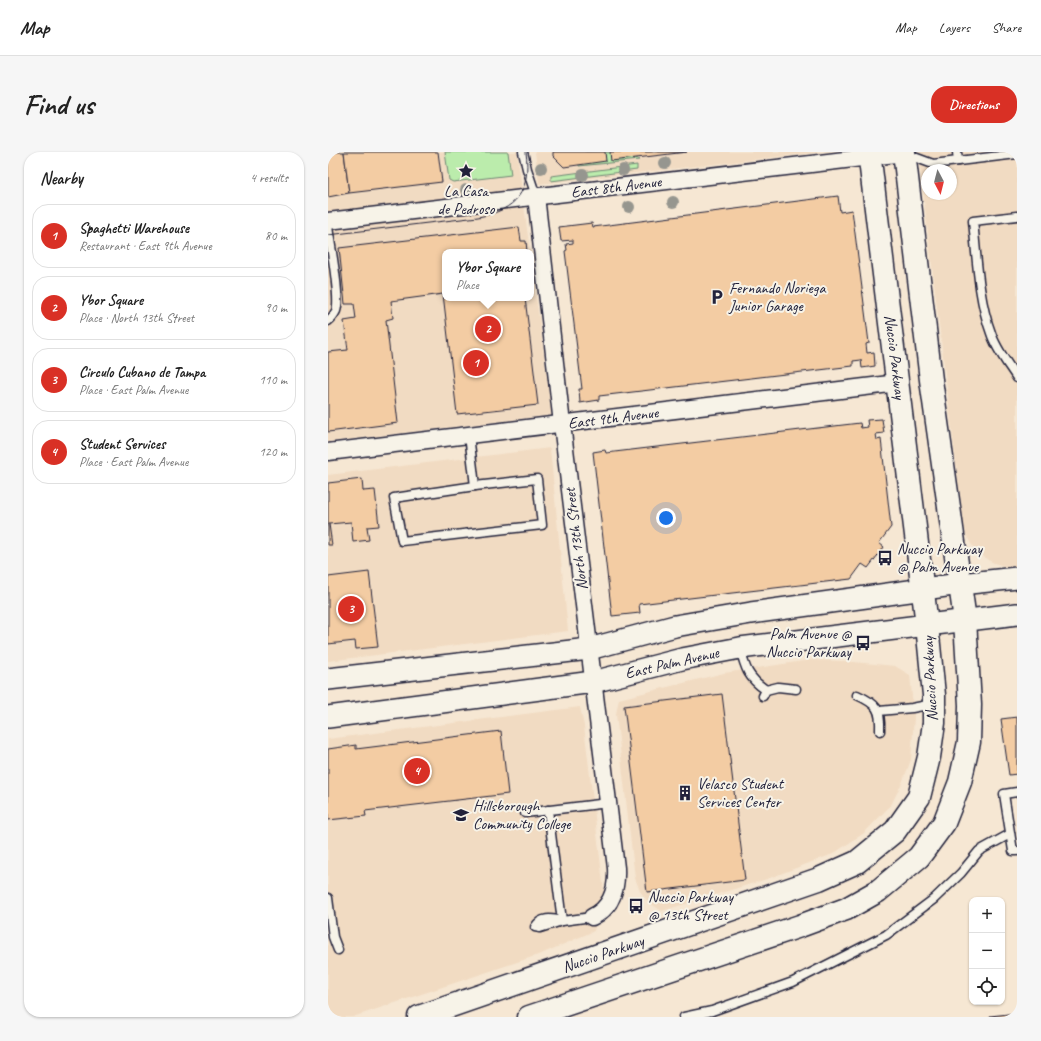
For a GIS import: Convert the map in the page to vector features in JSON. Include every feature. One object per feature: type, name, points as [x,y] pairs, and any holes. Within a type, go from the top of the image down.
[{"type":"main road","name":"Nuccio Parkway","points":[[529,1017],[785,931],[846,908],[878,891],[919,857],[944,823],[960,782],[970,742],[970,705],[965,620],[931,380],[905,152]]},
{"type":"main road","name":"Nuccio Parkway","points":[[419,1017],[811,882],[857,862],[895,831],[919,797],[929,757],[934,723],[934,704],[927,625],[869,155]]},
{"type":"street","name":"East 8th Avenue","points":[[328,221],[869,155],[905,152]]},
{"type":"street","name":"North 13th Street","points":[[536,196],[616,868],[616,884],[612,896],[606,908],[599,914],[592,917]]},
{"type":"street","name":"East 9th Avenue","points":[[328,452],[898,383]]},
{"type":"street","name":"East Palm Avenue","points":[[328,679],[589,649],[675,626],[751,612],[960,584],[1017,578]]},
{"type":"street","name":"East Palm Avenue","points":[[328,717],[593,682],[682,659],[740,648],[1017,614]]},
{"type":"lane","name":"North 13th Street","points":[[524,152],[527,169],[536,196]]},
{"type":"lane","points":[[905,152],[933,164],[1017,154]]},
{"type":"lane","points":[[957,152],[958,161]]},
{"type":"lane","points":[[1017,216],[973,222],[984,307],[989,328],[1007,364],[1017,378]]},
{"type":"lane","points":[[328,226],[337,295],[336,310],[332,318],[328,321]]},
{"type":"lane","points":[[469,435],[475,486]]},
{"type":"lane","points":[[537,480],[542,525],[402,541],[394,498],[475,486],[537,480]]},
{"type":"lane","points":[[740,648],[748,674],[764,693],[778,687],[796,689]]},
{"type":"lane","points":[[857,695],[870,701],[879,711],[880,731]]},
{"type":"lane","points":[[879,711],[934,704]]},
{"type":"lane","points":[[1017,792],[1004,794],[1013,851],[1017,851]]},
{"type":"lane","points":[[525,813],[608,803]]},
{"type":"lane","points":[[548,810],[562,921],[592,917]]},
{"type":"lane","points":[[684,1017],[712,1011],[793,982],[886,935],[934,899],[961,873],[979,851],[1010,834]]},
{"type":"lane","points":[[328,898],[333,937],[338,950]]},
{"type":"shaded area","points":[[328,152],[517,152],[530,249],[442,249],[442,301],[534,301],[534,281],[552,415],[328,442]]},
{"type":"shaded area","points":[[535,152],[823,152],[539,184]]},
{"type":"shaded area","points":[[918,152],[1017,152],[1017,567],[1004,566],[988,560],[971,544],[966,534],[963,521],[924,200],[957,200],[957,164],[921,164],[921,177]]},
{"type":"shaded area","points":[[550,448],[568,631],[328,661],[328,475]]},
{"type":"shaded area","points":[[810,660],[843,661],[895,666],[910,675],[914,717],[911,760],[891,805],[864,833],[833,854],[767,879],[662,911],[648,902],[640,891],[635,878],[616,714],[619,699],[724,673]]},
{"type":"shaded area","name":"Hillsborough Community College","points":[[580,707],[584,726],[604,891],[594,931],[541,954],[353,1017],[328,1017],[328,739]]},
{"type":"green space","points":[[445,152],[508,152],[511,175],[453,182],[449,180]]},
{"type":"green space","points":[[585,152],[606,152],[629,155],[639,160],[579,166],[578,160]]},
{"type":"green space","points":[[637,165],[637,170],[551,181],[551,176]]},
{"type":"building","points":[[328,152],[344,152],[349,193],[328,197]]},
{"type":"building","points":[[344,152],[438,152],[442,182],[349,193]]},
{"type":"building","points":[[553,152],[605,152],[606,161],[564,167],[553,156]]},
{"type":"building","points":[[610,152],[687,152],[611,161]]},
{"type":"building","name":"Fernando Noriega Junior Garage","points":[[838,196],[840,212],[852,210],[869,343],[866,344],[867,353],[874,352],[875,366],[862,368],[861,360],[853,361],[853,366],[599,396],[599,400],[580,403],[579,389],[582,389],[565,251],[567,250],[566,244],[573,243],[573,240],[561,241],[559,227],[592,223],[593,227]]},
{"type":"building","points":[[519,227],[521,241],[526,241],[527,249],[442,249],[442,294],[391,301],[393,318],[386,320],[398,423],[328,432],[328,352],[348,350],[344,321],[356,319],[354,304],[345,304],[339,248]]},
{"type":"building","points":[[444,301],[525,301],[538,405],[457,414]]},
{"type":"building","points":[[882,419],[884,433],[876,434],[877,440],[881,439],[891,527],[879,543],[884,547],[868,568],[862,564],[851,579],[639,604],[640,613],[612,616],[593,452],[605,450],[606,453],[860,423],[861,428],[868,427],[867,420]]},
{"type":"building","points":[[362,479],[363,491],[375,490],[379,526],[367,527],[369,540],[353,542],[351,522],[329,524],[332,545],[328,545],[328,483]]},
{"type":"building","points":[[369,572],[378,647],[356,649],[355,641],[328,644],[328,577]]},
{"type":"building","name":"Velasco Student Services Center","points":[[722,694],[745,880],[647,892],[624,706]]},
{"type":"building","points":[[1017,717],[1017,774],[1009,775],[1001,719]]},
{"type":"building","points":[[501,731],[508,794],[365,811],[366,816],[328,820],[328,749],[356,745],[356,749]]},
{"type":"building","points":[[1017,1013],[1017,1017],[990,1017],[990,1016]]},
{"type":"tram line","points":[[328,235],[478,217],[503,209],[512,204],[523,188],[526,178],[526,152]]},
{"type":"place","name":"La Casa de Pedroso","points":[[466,171]]},
{"type":"place","name":"Fernando Noriega Junior Garage","points":[[717,297]]},
{"type":"place","name":"Ybor Square","points":[[488,329]]},
{"type":"place","name":"Spaghetti Warehouse","points":[[476,363]]},
{"type":"place","name":"Nuccio Parkway @ Palm Avenue","points":[[885,558]]},
{"type":"place","name":"Circulo Cubano de Tampa","points":[[351,609]]},
{"type":"place","name":"Palm Avenue @ Nuccio Parkway","points":[[863,643]]},
{"type":"place","name":"Student Services","points":[[417,771]]},
{"type":"place","name":"Velasco Student Services Center","points":[[685,793]]},
{"type":"place","name":"Hillsborough Community College","points":[[461,815]]},
{"type":"place","name":"Nuccio Parkway @ 13th Street","points":[[636,906]]}]
